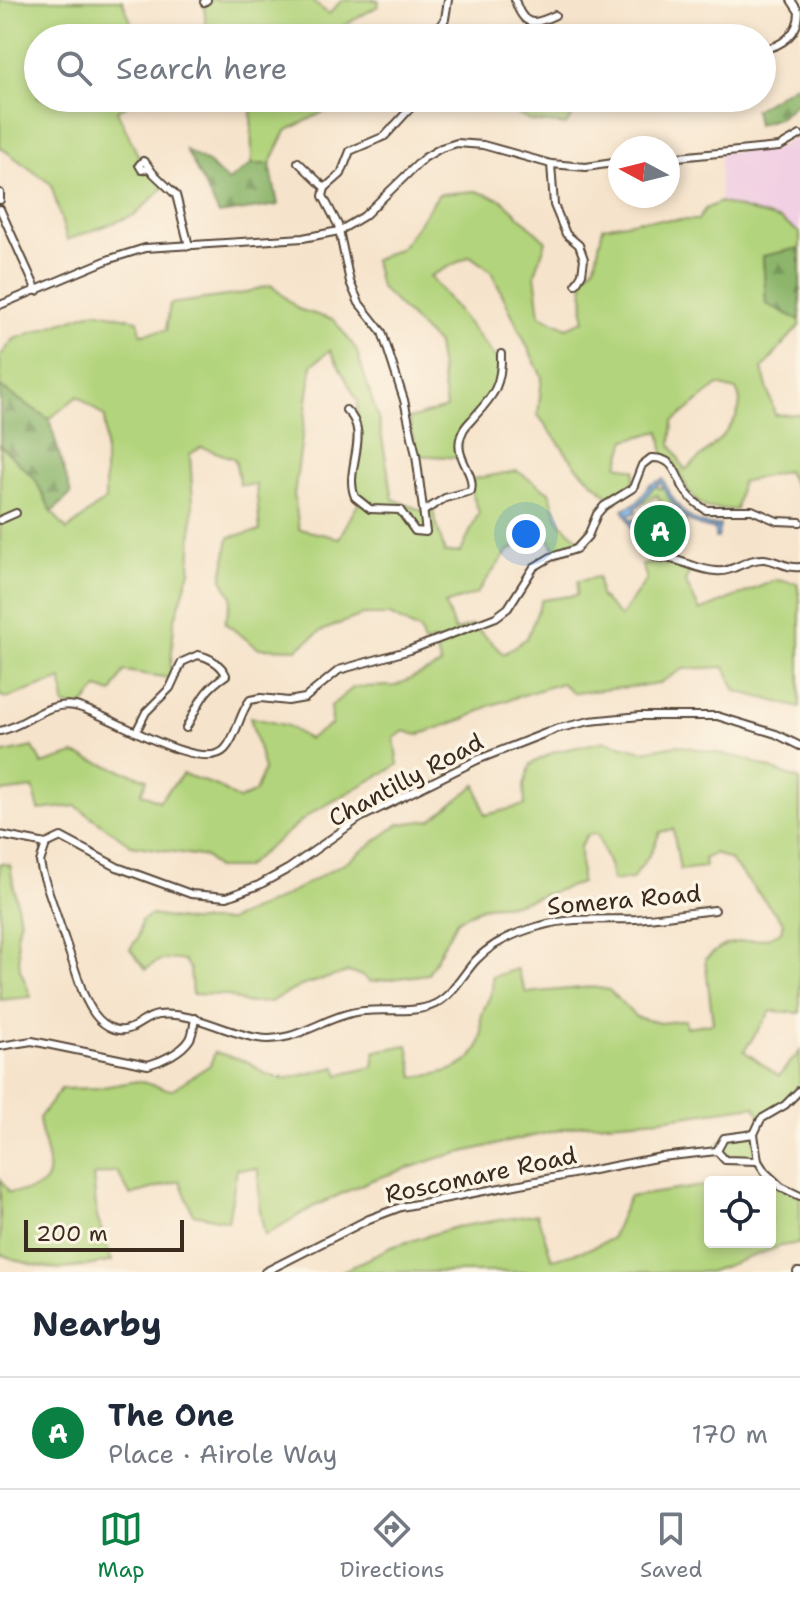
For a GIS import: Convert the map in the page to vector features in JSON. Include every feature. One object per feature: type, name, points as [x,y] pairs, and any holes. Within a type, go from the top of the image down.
[{"type":"street","points":[[442,24],[448,0]]},
{"type":"street","points":[[515,0],[522,16],[531,23],[555,15]]},
{"type":"street","points":[[776,45],[782,43],[797,25],[799,12],[791,0]]},
{"type":"street","points":[[325,188],[341,174],[350,151],[385,136],[407,112]]},
{"type":"street","points":[[680,157],[779,147],[800,135]]},
{"type":"street","points":[[0,305],[110,259],[145,248],[289,240],[339,231],[364,216],[424,158],[449,145],[483,145],[551,164],[586,167],[608,164]]},
{"type":"street","points":[[298,162],[325,188],[325,201],[339,231],[350,282],[359,303],[382,332],[404,400],[426,532],[415,531],[402,511],[370,509],[355,497],[352,479],[357,437],[355,420],[347,412]]},
{"type":"street","points":[[551,164],[552,194],[566,234],[579,245],[584,259],[582,274],[576,284]]},
{"type":"street","points":[[148,168],[176,195],[189,246]]},
{"type":"street","points":[[0,193],[0,200]]},
{"type":"street","points":[[0,209],[37,291]]},
{"type":"street","points":[[424,511],[445,498],[471,491],[472,479],[460,458],[462,431],[496,392],[501,354]]},
{"type":"street","points":[[0,731],[55,707],[74,705],[202,756],[215,756],[226,749],[250,700],[305,698],[346,667],[410,650],[496,617],[508,608],[534,567],[583,543],[597,514],[611,499],[633,488],[642,465],[651,458],[670,462],[685,491],[706,510],[752,510],[777,521],[800,522]]},
{"type":"street","points":[[0,520],[16,513]]},
{"type":"street","points":[[655,557],[675,558],[718,572],[728,571],[753,559],[776,562],[792,569],[800,567]]},
{"type":"street","points":[[136,732],[146,712],[170,688],[186,659],[204,656],[223,669],[226,675],[205,691],[186,728]]},
{"type":"street","name":"Chantilly Road","points":[[0,835],[46,844],[61,837],[117,867],[191,894],[227,897],[259,885],[288,869],[360,818],[477,760],[556,729],[590,721],[640,716],[717,716],[776,734],[800,746]]},
{"type":"street","name":"Somera Road","points":[[46,844],[40,862],[42,872],[91,1011],[108,1026],[123,1031],[156,1015],[195,1018],[258,1038],[287,1038],[351,1012],[424,1008],[436,1004],[447,996],[486,951],[515,934],[535,927],[558,922],[715,910]]},
{"type":"street","points":[[0,1046],[32,1041],[148,1065],[169,1056],[190,1039],[195,1018]]},
{"type":"street","points":[[800,1090],[785,1105],[761,1119],[754,1134],[758,1161],[772,1181],[800,1196]]},
{"type":"street","points":[[754,1134],[724,1138],[717,1151],[725,1160],[758,1161]]},
{"type":"street","name":"Roscomare Road","points":[[265,1272],[369,1219],[401,1207],[661,1157],[717,1151]]},
{"type":"shaded area","points":[[800,135],[800,233],[781,220],[720,202],[720,153],[779,147]]},
{"type":"green space","points":[[0,0],[122,0],[132,24],[24,24],[24,112],[117,112],[141,162],[167,184],[135,215],[67,240],[51,184],[0,147]]},
{"type":"green space","points":[[202,0],[310,0],[329,14],[342,0],[379,0],[378,6],[346,24],[206,24]]},
{"type":"green space","points":[[800,82],[800,100],[780,117],[757,125],[754,112],[776,112],[776,97]]},
{"type":"green space","points":[[251,112],[323,112],[286,131],[270,164],[252,164]]},
{"type":"green space","points":[[514,112],[575,112],[566,125],[530,121]]},
{"type":"green space","points":[[186,150],[228,181],[252,164],[270,164],[278,205],[219,214]]},
{"type":"green space","points":[[476,191],[502,200],[546,241],[535,274],[540,315],[567,328],[584,320],[583,277],[595,265],[603,227],[642,220],[698,220],[705,209],[720,202],[781,220],[800,233],[800,248],[763,256],[766,303],[800,320],[800,325],[762,369],[775,415],[800,414],[800,496],[787,471],[741,482],[736,510],[707,508],[688,490],[673,460],[664,455],[660,431],[626,440],[618,465],[635,470],[633,488],[611,499],[577,467],[538,415],[542,377],[491,271],[470,256],[430,276],[501,365],[496,392],[462,431],[460,458],[416,455],[409,419],[446,408],[437,344],[380,287],[374,260],[401,248],[439,194]],"holes":[[[718,385],[736,390],[740,400],[733,423],[714,445],[685,470],[671,444],[673,422]]]},
{"type":"green space","points":[[800,248],[800,320],[766,304],[763,256]]},
{"type":"green space","points":[[271,285],[298,309],[334,320],[356,349],[379,422],[393,499],[423,511],[431,504],[445,553],[461,552],[479,512],[471,491],[472,479],[517,471],[549,492],[560,522],[583,543],[559,555],[544,532],[508,551],[476,594],[445,604],[455,631],[473,625],[504,654],[527,638],[542,600],[577,595],[578,581],[598,577],[600,596],[620,617],[647,579],[642,565],[673,563],[692,567],[685,581],[700,611],[776,580],[797,583],[800,600],[800,708],[736,691],[725,667],[683,669],[658,684],[574,693],[561,683],[489,706],[467,718],[418,735],[404,731],[394,738],[398,765],[310,814],[244,868],[216,868],[206,857],[131,845],[76,806],[39,810],[33,788],[0,792],[0,754],[33,747],[42,764],[74,754],[147,779],[141,793],[159,801],[183,774],[217,786],[239,800],[255,792],[264,769],[250,717],[288,726],[308,739],[332,724],[331,706],[354,687],[395,686],[441,665],[433,641],[424,644],[420,631],[390,615],[362,615],[321,631],[297,649],[258,648],[225,623],[232,597],[222,579],[229,537],[260,531],[256,485],[240,485],[235,459],[202,447],[190,454],[193,504],[190,571],[174,622],[170,678],[124,671],[112,693],[98,688],[81,708],[64,705],[62,679],[7,698],[0,696],[0,445],[35,479],[52,512],[67,530],[105,500],[105,417],[78,396],[49,419],[0,387],[0,356],[14,339],[95,311],[138,320],[141,334],[166,330],[170,304],[240,294]],"holes":[[[330,350],[358,402],[352,479],[359,502],[339,538],[299,529],[294,495],[312,365]]]},
{"type":"green space","points":[[0,387],[49,419],[71,494],[52,512],[35,479],[0,445]]},
{"type":"green space","points":[[657,485],[659,489],[663,487],[686,518],[685,526],[661,523],[655,511],[662,506],[657,495],[640,505],[650,488]]},
{"type":"green space","points":[[605,741],[643,751],[677,745],[742,758],[800,780],[800,1013],[771,1011],[744,1051],[779,1076],[800,1051],[800,1090],[785,1105],[761,1119],[755,1106],[661,1119],[581,1125],[442,1157],[369,1181],[315,1206],[265,1235],[260,1212],[258,1169],[237,1169],[228,1221],[193,1214],[180,1181],[130,1195],[117,1171],[93,1176],[97,1217],[112,1261],[55,1268],[0,1254],[0,1179],[9,1192],[28,1191],[47,1179],[47,1158],[39,1118],[61,1089],[97,1088],[138,1081],[171,1090],[210,1065],[215,1052],[249,1062],[265,1074],[286,1079],[336,1067],[339,1075],[373,1067],[375,1051],[408,1045],[414,1077],[445,1072],[464,1063],[478,1048],[482,1036],[482,1013],[492,989],[492,977],[517,969],[526,993],[592,987],[609,990],[636,1017],[660,1023],[685,1020],[686,1027],[713,1023],[705,959],[728,944],[775,935],[781,932],[783,922],[730,860],[715,853],[704,859],[705,867],[680,870],[673,829],[660,832],[652,851],[632,879],[612,881],[597,834],[587,835],[580,847],[581,883],[514,904],[486,906],[457,920],[428,974],[370,982],[363,976],[348,972],[301,986],[270,1002],[245,1003],[227,995],[192,994],[190,969],[184,961],[164,960],[146,969],[130,949],[138,937],[141,921],[151,915],[189,921],[228,921],[277,900],[351,859],[399,824],[431,820],[476,785],[485,815],[525,805],[524,785],[531,764],[554,752]]},
{"type":"green space","points":[[0,863],[10,865],[20,921],[17,937],[20,969],[31,997],[0,1000]]},
{"type":"green space","points":[[754,1134],[758,1161],[721,1157],[719,1143],[724,1138]]},
{"type":"green space","points":[[776,1183],[800,1196],[800,1243],[776,1248]]},
{"type":"green space","points":[[703,1186],[704,1248],[775,1248],[709,1272],[341,1272],[391,1247],[456,1227],[537,1214],[552,1259],[611,1239],[629,1197]]},
{"type":"water","points":[[663,479],[672,497],[692,519],[720,525],[718,538],[715,538],[715,529],[696,525],[682,514],[661,483],[635,508],[636,512],[629,515],[631,521],[635,519],[638,526],[641,525],[642,532],[635,527],[635,535],[623,509],[638,502],[649,485]]},
{"type":"place","name":"The One","points":[[660,531]]}]
